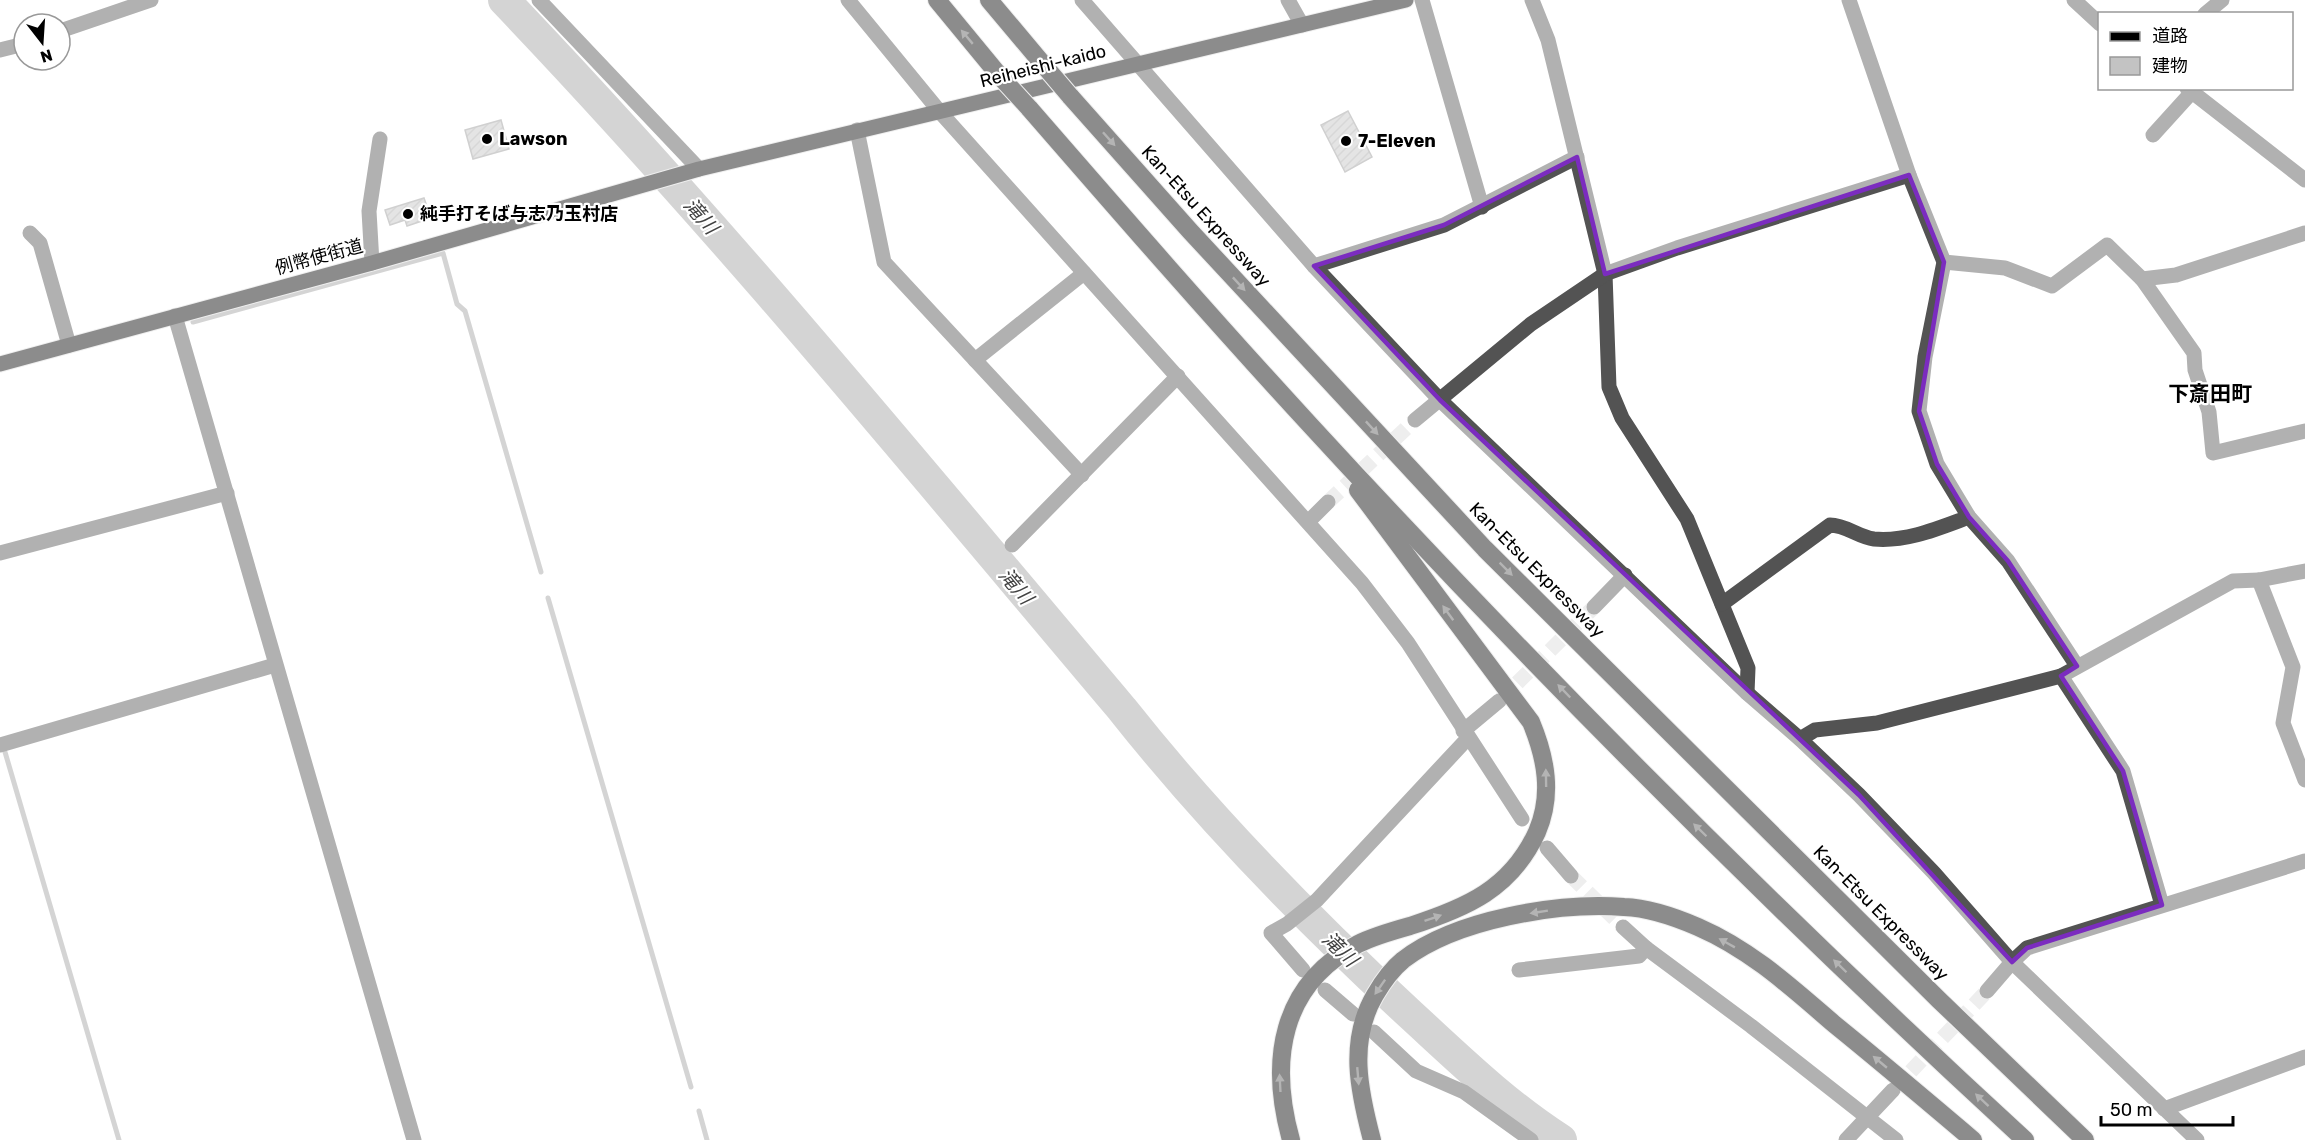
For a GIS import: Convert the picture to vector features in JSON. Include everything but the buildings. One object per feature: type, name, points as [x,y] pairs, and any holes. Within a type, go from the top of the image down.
[{"type":"highway","points":[[937,0],[998,74],[1311,426],[1660,790],[1907,1032],[2025,1140]]},
{"type":"highway","name":"Kan-Etsu Expressway","points":[[989,0],[1070,96],[1223,266],[1485,549],[1931,992],[2085,1140]]},
{"type":"highway","points":[[1291,1140],[1281,1095],[1282,1050],[1290,1014],[1314,978],[1339,956],[1378,936],[1465,906],[1489,892],[1511,873],[1529,850],[1542,820],[1546,772],[1541,747],[1531,722],[1519,703],[1467,639],[1311,426]]},
{"type":"highway","points":[[1372,1140],[1357,1072],[1358,1049],[1364,1022],[1374,995],[1402,961],[1432,942],[1467,928],[1507,917],[1588,905],[1627,907],[1663,914],[1699,927],[1758,960],[1973,1140]]},
{"type":"main road","name":"Reiheishi-kaido","points":[[695,170],[1406,0]]},
{"type":"main road","name":"例幣使街道","points":[[0,364],[372,263],[695,170]]},
{"type":"street","points":[[72,28],[151,0]]},
{"type":"street","points":[[539,0],[695,170]]},
{"type":"street","points":[[848,0],[940,112],[1309,521],[1362,583],[1408,643],[1522,819]]},
{"type":"street","points":[[1082,0],[1314,266],[1440,400],[1747,693],[1859,795],[1934,873],[2012,962],[2197,1140]]},
{"type":"street","points":[[1288,0],[1302,25]]},
{"type":"street","points":[[1422,0],[1482,207]]},
{"type":"street","points":[[1532,0],[1548,40],[1605,274],[1609,387],[1622,418],[1687,519],[1748,668],[1747,693]]},
{"type":"street","points":[[1848,0],[1909,176],[1944,262],[1925,357],[1919,411],[1937,464],[1969,517],[2008,561],[2077,666]]},
{"type":"street","points":[[2074,0],[2098,22]]},
{"type":"street","points":[[2207,12],[2222,0]]},
{"type":"street","points":[[2153,135],[2189,90],[2305,180]]},
{"type":"street","points":[[857,130],[884,262],[1082,475]]},
{"type":"street","points":[[372,263],[369,211],[380,138]]},
{"type":"street","points":[[1314,266],[1444,225],[1577,157]]},
{"type":"street","points":[[1415,420],[1531,324],[1605,274],[1677,248],[1909,176]]},
{"type":"street","points":[[30,233],[40,243],[69,345]]},
{"type":"street","points":[[2142,279],[2176,275],[2305,233]]},
{"type":"street","points":[[1944,262],[2005,268],[2052,286],[2107,245],[2142,279],[2194,353],[2195,370],[2210,412],[2213,453],[2305,431]]},
{"type":"street","points":[[975,360],[1084,273]]},
{"type":"street","points":[[175,316],[414,1140]]},
{"type":"street","points":[[1012,545],[1178,376]]},
{"type":"street","points":[[0,553],[227,493]]},
{"type":"street","points":[[1309,521],[1328,502]]},
{"type":"street","points":[[1722,604],[1830,525],[1840,525],[1873,539],[1918,535],[1969,517]]},
{"type":"street","points":[[1800,739],[1815,730],[1877,723],[2061,676],[2233,581],[2259,580],[2305,571]]},
{"type":"street","points":[[1594,608],[1625,575]]},
{"type":"street","points":[[2259,580],[2293,668],[2283,723],[2305,780]]},
{"type":"street","points":[[0,744],[275,665]]},
{"type":"street","points":[[2061,676],[2122,771],[2162,905]]},
{"type":"street","points":[[1499,701],[1466,734],[1317,900],[1287,924],[1270,933],[1314,978],[1416,1071],[1464,1092],[1531,1140]]},
{"type":"street","points":[[1547,848],[1571,876]]},
{"type":"street","points":[[1987,991],[2027,948],[2305,861]]},
{"type":"street","points":[[1623,927],[1646,948],[1752,1026],[1896,1140]]},
{"type":"street","points":[[1519,970],[1639,956],[1646,948]]},
{"type":"street","points":[[2164,1109],[2305,1057]]},
{"type":"street","points":[[1846,1140],[1893,1090]]},
{"type":"highlighted area","points":[[1577,157],[1605,274],[1909,175],[1944,262],[1919,411],[1937,464],[1969,517],[2008,561],[2077,666],[2061,676],[2123,771],[2162,905],[2027,948],[2012,962],[1859,795],[1440,400],[1314,266],[1444,225]]},
{"type":"waterway","name":"滝川","points":[[504,0],[585,86],[742,261],[895,439],[1189,790],[1260,868],[1335,943],[1465,1065],[1521,1112],[1561,1140]]},
{"type":"waterway","points":[[193,322],[443,253],[457,304],[465,311],[541,572]]},
{"type":"waterway","points":[[548,598],[691,1087]]},
{"type":"waterway","points":[[5,752],[119,1140]]},
{"type":"waterway","points":[[699,1111],[707,1140]]},
{"type":"tunnel","points":[[1328,502],[1415,420]]},
{"type":"tunnel","points":[[1501,699],[1594,607]]},
{"type":"tunnel","points":[[1571,876],[1623,927]]},
{"type":"tunnel","points":[[1895,1088],[1987,991]]},
{"type":"place","name":"Lawson","points":[[487,139]]},
{"type":"place","name":"7-Eleven","points":[[1346,141]]},
{"type":"place","name":"純手打そば与志乃玉村店","points":[[408,214]]},
{"type":"district","name":"下斎田町","points":[[2210,393]]}]
